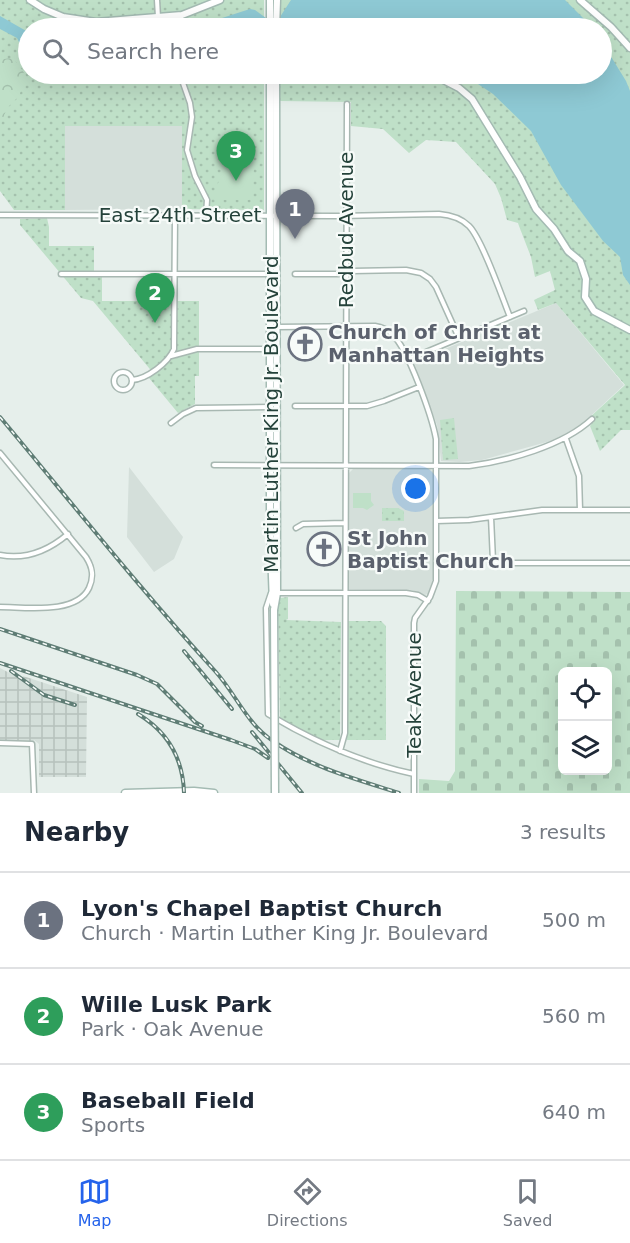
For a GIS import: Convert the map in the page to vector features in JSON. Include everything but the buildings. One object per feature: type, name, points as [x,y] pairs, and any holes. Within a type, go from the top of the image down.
[{"type":"main road","points":[[30,0],[53,14],[71,18]]},
{"type":"main road","points":[[158,18],[190,13],[220,0]]},
{"type":"main road","points":[[270,0],[270,18]]},
{"type":"main road","points":[[276,18],[277,0]]},
{"type":"main road","points":[[580,0],[601,18]]},
{"type":"main road","points":[[612,28],[630,48]]},
{"type":"main road","name":"Martin Luther King Jr. Boulevard","points":[[270,84],[274,215]]},
{"type":"main road","name":"Martin Luther King Jr. Boulevard","points":[[275,793],[273,407],[274,349],[278,327],[274,274],[276,84]]},
{"type":"main road","points":[[451,84],[471,99],[520,177],[536,209],[554,229],[568,251],[580,261],[586,279],[585,297],[590,306],[594,311],[630,330]]},
{"type":"main road","name":"Martin Luther King Jr. Boulevard","points":[[274,274],[270,327],[274,349]]},
{"type":"main road","points":[[125,793],[194,791],[214,793]]},
{"type":"street","points":[[157,0],[158,18]]},
{"type":"street","points":[[183,84],[192,117],[187,150],[195,176],[207,200],[206,215]]},
{"type":"street","name":"Redbud Avenue","points":[[340,751],[345,733],[346,104]]},
{"type":"street","name":"East 24th Street","points":[[0,215],[439,214],[456,217],[466,223],[477,237],[510,317]]},
{"type":"street","points":[[171,356],[175,346],[175,215]]},
{"type":"street","points":[[295,274],[416,271],[434,283],[459,338]]},
{"type":"street","points":[[61,274],[274,274]]},
{"type":"street","points":[[408,360],[524,311]]},
{"type":"street","points":[[270,327],[375,326],[388,331],[400,343],[434,428],[436,521],[465,520],[534,511],[630,510]]},
{"type":"street","points":[[132,380],[146,376],[171,356],[197,349],[274,349]]},
{"type":"street","points":[[123,371],[130,374],[132,380],[130,386],[124,390],[117,388],[114,382],[116,375],[123,371]]},
{"type":"street","points":[[295,406],[345,407],[375,404],[419,387]]},
{"type":"street","points":[[171,423],[196,408],[273,407]]},
{"type":"street","points":[[214,465],[469,466],[566,439],[592,419]]},
{"type":"street","points":[[566,439],[579,476],[580,510]]},
{"type":"street","points":[[0,607],[68,606],[78,601],[88,590],[93,576],[91,565],[68,534],[1,455]]},
{"type":"street","points":[[491,517],[494,562],[499,564],[630,562]]},
{"type":"street","name":"Teak Avenue","points":[[414,793],[414,622],[432,595],[436,581],[436,521]]},
{"type":"street","points":[[296,528],[303,524],[345,523]]},
{"type":"street","points":[[0,555],[17,557],[36,554],[51,547],[68,534]]},
{"type":"street","points":[[414,774],[398,771],[320,743],[268,714],[266,611],[268,598],[274,593],[412,594],[428,602]]},
{"type":"street","points":[[0,743],[32,744],[34,793]]},
{"type":"shaded area","points":[[65,126],[182,126],[182,209],[65,210]]},
{"type":"shaded area","points":[[556,303],[624,385],[582,424],[554,440],[482,460],[441,461],[437,425],[415,365],[416,361]]},
{"type":"shaded area","points":[[129,467],[183,537],[174,559],[154,572],[127,537]]},
{"type":"shaded area","points":[[353,469],[430,469],[433,471],[433,579],[428,594],[412,590],[349,589],[349,473]]},
{"type":"shaded area","points":[[0,668],[21,679],[23,676],[87,697],[86,777],[39,777],[39,744],[34,740],[33,745],[0,745]]},
{"type":"green space","points":[[0,0],[264,0],[264,18],[18,18],[18,84],[264,84],[264,210],[182,209],[182,126],[65,126],[65,210],[14,210],[0,191]]},
{"type":"green space","points":[[279,0],[630,0],[630,430],[621,430],[600,451],[590,426],[593,422],[589,418],[625,385],[556,303],[538,310],[534,300],[555,290],[550,271],[535,277],[531,257],[518,223],[507,220],[495,184],[456,142],[426,140],[409,153],[383,129],[351,126],[351,102],[279,101],[279,84],[612,84],[612,18],[279,18]]},
{"type":"green space","points":[[0,55],[4,59],[12,58],[18,64],[18,84],[27,84],[7,108],[0,126]]},
{"type":"green space","points":[[254,163],[252,197],[249,200],[215,200],[217,186],[224,174],[234,167]]},
{"type":"green space","points":[[47,218],[49,246],[94,246],[94,277],[102,277],[102,301],[199,301],[199,376],[195,376],[195,404],[178,413],[149,378],[154,374],[93,301],[81,298],[20,225],[20,219]]},
{"type":"green space","points":[[454,418],[458,459],[443,460],[440,420]]},
{"type":"green space","points":[[353,493],[371,493],[371,501],[374,505],[367,510],[353,508]]},
{"type":"green space","points":[[382,508],[398,508],[404,511],[404,521],[382,521]]},
{"type":"green space","points":[[456,591],[630,592],[630,793],[419,793],[419,779],[449,781],[455,771]]},
{"type":"green space","points":[[288,597],[288,619],[286,620],[341,622],[340,740],[322,740],[280,720],[278,603],[280,598]]},
{"type":"green space","points":[[347,621],[381,621],[386,626],[386,740],[347,740]]},
{"type":"water","points":[[291,0],[565,0],[583,18],[280,18]]},
{"type":"water","points":[[250,9],[266,18],[222,18]]},
{"type":"water","points":[[0,16],[18,26],[18,40],[17,38],[0,29]]},
{"type":"water","points":[[612,58],[630,91],[630,285],[623,275],[620,257],[603,241],[561,185],[531,131],[493,94],[478,84],[612,84]]},
{"type":"railway","points":[[0,417],[222,680],[255,726],[273,741],[302,758],[399,793]]},
{"type":"railway","points":[[0,629],[137,675],[157,684],[195,722],[202,726]]},
{"type":"railway","points":[[184,651],[232,709]]},
{"type":"railway","points":[[0,663],[231,740],[255,749],[268,758]]},
{"type":"railway","points":[[11,671],[44,695],[75,705]]},
{"type":"railway","points":[[138,714],[158,729],[172,747],[181,768],[184,793]]},
{"type":"railway","points":[[252,732],[302,793]]},
{"type":"place","name":"Baseball Field","points":[[236,181]]},
{"type":"place","name":"Lyon's Chapel Baptist Church","points":[[295,239]]},
{"type":"place","name":"Wille Lusk Park","points":[[155,323]]},
{"type":"place","name":"Church of Christ at Manhattan Heights","points":[[305,344]]},
{"type":"place","name":"St John Baptist Church","points":[[324,549]]}]
